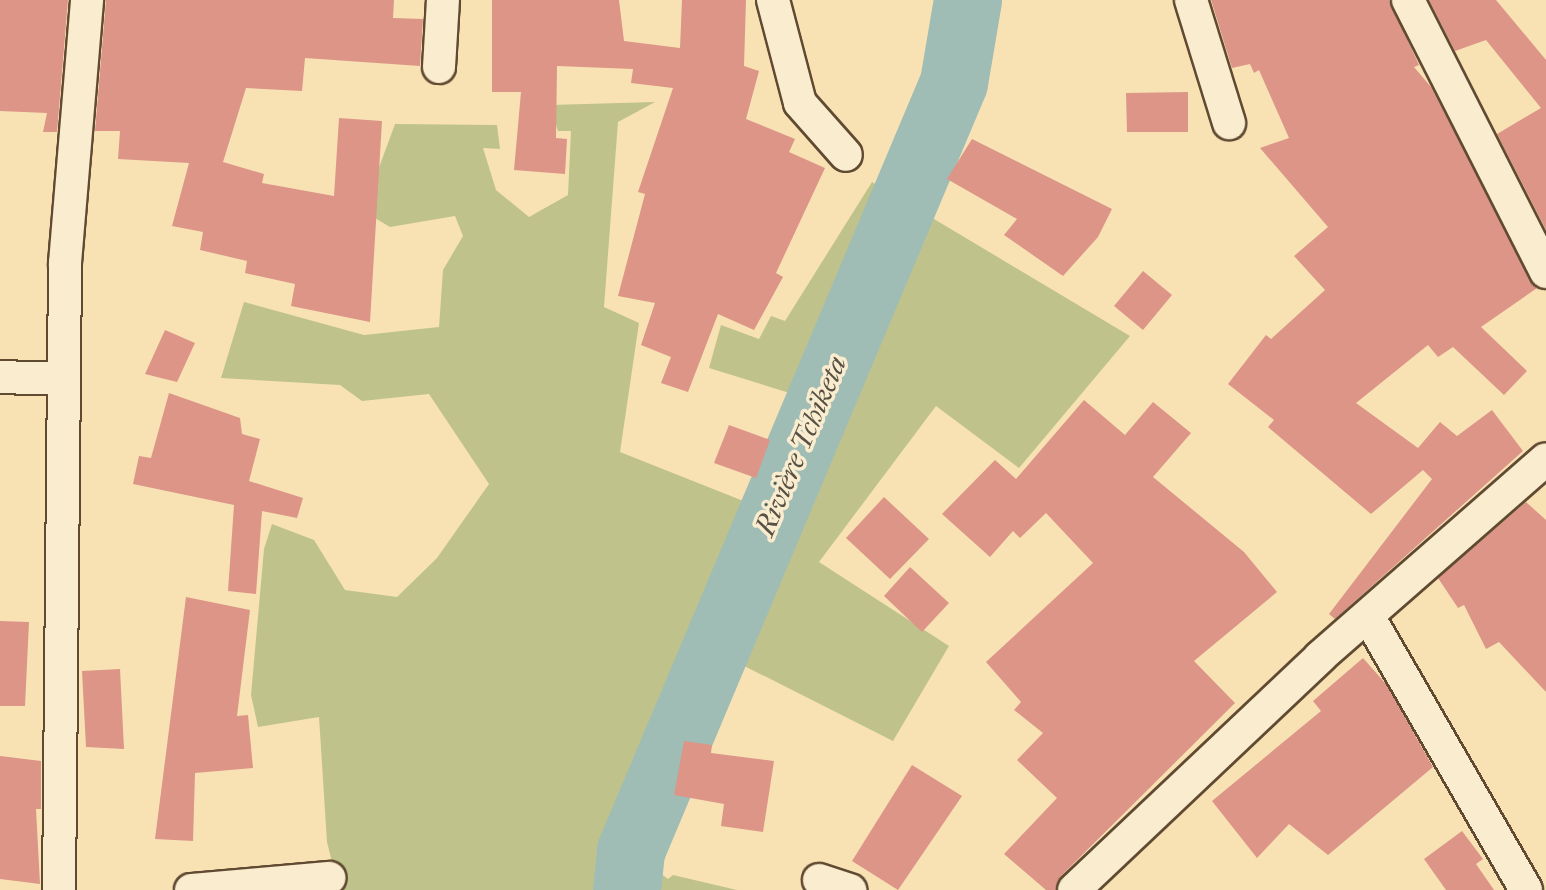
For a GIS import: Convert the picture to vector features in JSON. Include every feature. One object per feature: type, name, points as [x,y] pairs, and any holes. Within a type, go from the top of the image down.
[{"type":"street","points":[[59,890],[62,379],[87,0]]},
{"type":"street","points":[[439,67],[443,0]]},
{"type":"street","points":[[773,0],[800,103],[846,155]]},
{"type":"street","points":[[1191,0],[1229,123]]},
{"type":"street","points":[[1408,0],[1546,272]]},
{"type":"street","points":[[0,377],[62,379]]},
{"type":"street","points":[[1074,890],[1368,616],[1546,459]]},
{"type":"street","points":[[1368,616],[1526,890]]},
{"type":"street","points":[[191,890],[329,878]]},
{"type":"street","points":[[819,880],[850,890]]},
{"type":"green space","points":[[655,102],[618,122],[604,307],[639,323],[620,452],[756,506],[796,395],[709,368],[721,325],[759,339],[771,316],[785,321],[872,182],[1130,336],[1019,468],[936,406],[819,562],[949,646],[893,741],[685,636],[620,843],[668,879],[673,875],[737,890],[339,890],[327,842],[319,717],[258,727],[251,695],[264,549],[272,524],[314,540],[345,590],[397,597],[437,558],[489,484],[429,394],[362,401],[340,385],[221,378],[244,302],[364,335],[439,327],[443,270],[463,236],[455,216],[390,227],[363,211],[395,124],[497,125],[500,149],[483,148],[496,190],[529,217],[568,195],[571,131],[558,131],[550,105]]},
{"type":"building","points":[[0,0],[68,0],[57,132],[43,132],[47,113],[0,111]]},
{"type":"building","points":[[106,0],[394,0],[393,18],[423,19],[420,66],[305,58],[302,91],[246,88],[223,162],[264,174],[262,183],[334,196],[339,118],[382,121],[370,322],[291,306],[295,284],[245,273],[247,261],[200,250],[203,232],[172,226],[189,163],[118,159],[120,131],[95,131]]},
{"type":"building","points":[[492,0],[619,0],[624,41],[680,48],[682,0],[746,0],[744,66],[759,71],[746,119],[795,139],[789,152],[825,168],[776,273],[783,277],[754,330],[718,314],[688,392],[661,383],[671,357],[641,345],[655,303],[618,296],[645,194],[638,192],[673,88],[631,83],[633,69],[557,66],[556,138],[567,139],[565,174],[514,170],[521,92],[492,92]]},
{"type":"building","points":[[1211,0],[1389,0],[1419,65],[1414,67],[1431,87],[1537,288],[1481,327],[1527,371],[1504,395],[1453,347],[1438,357],[1428,345],[1356,403],[1418,448],[1440,422],[1457,436],[1492,410],[1523,451],[1335,619],[1329,614],[1432,479],[1423,470],[1371,514],[1268,427],[1274,420],[1228,384],[1266,335],[1271,339],[1325,290],[1294,256],[1328,227],[1260,148],[1289,138],[1259,70],[1254,73],[1250,64],[1232,68]]},
{"type":"building","points":[[1429,0],[1496,0],[1546,60],[1546,230],[1497,134],[1541,108],[1486,40],[1455,51]]},
{"type":"building","points":[[1188,92],[1188,132],[1127,132],[1126,93]]},
{"type":"building","points":[[972,139],[1112,209],[1098,237],[1063,276],[1004,235],[1017,219],[947,179]]},
{"type":"building","points":[[1143,271],[1172,295],[1143,330],[1114,306]]},
{"type":"building","points":[[165,330],[195,343],[177,382],[145,374]]},
{"type":"building","points":[[169,393],[240,418],[242,434],[260,439],[249,481],[303,498],[297,518],[262,511],[256,594],[228,591],[234,505],[133,484],[139,456],[151,458]]},
{"type":"building","points":[[1084,400],[1125,435],[1153,402],[1191,433],[1153,477],[1244,552],[1277,592],[1194,661],[1235,703],[1061,876],[1056,890],[1046,890],[1004,854],[1057,798],[1017,760],[1043,733],[1014,710],[1021,702],[986,662],[1093,563],[1046,513],[1020,538],[1013,531],[990,557],[942,514],[995,460],[1016,479]]},
{"type":"building","points":[[729,425],[770,440],[756,478],[714,463]]},
{"type":"building","points":[[884,497],[929,539],[890,579],[846,538]]},
{"type":"building","points":[[1526,502],[1546,520],[1546,692],[1499,642],[1486,649],[1464,605],[1458,608],[1438,578]]},
{"type":"building","points":[[910,567],[949,603],[922,632],[884,596]]},
{"type":"building","points":[[186,597],[250,610],[237,716],[248,715],[253,768],[195,773],[193,841],[155,839]]},
{"type":"building","points":[[0,621],[29,622],[25,706],[0,706]]},
{"type":"building","points":[[1363,658],[1386,684],[1433,767],[1328,855],[1289,824],[1257,858],[1212,801],[1321,711],[1313,701]]},
{"type":"building","points":[[120,669],[124,749],[86,747],[82,671]]},
{"type":"building","points":[[684,741],[712,745],[711,753],[774,761],[763,832],[721,826],[724,804],[674,795]]},
{"type":"building","points":[[0,756],[41,761],[41,809],[36,809],[40,884],[0,879]]},
{"type":"building","points":[[912,765],[962,796],[898,890],[852,861]]},
{"type":"building","points":[[1462,831],[1483,859],[1476,864],[1494,890],[1446,890],[1424,859]]},
{"type":"waterway","name":"Rivière Tchiketa","points":[[627,890],[631,851],[954,83],[968,0]]}]
